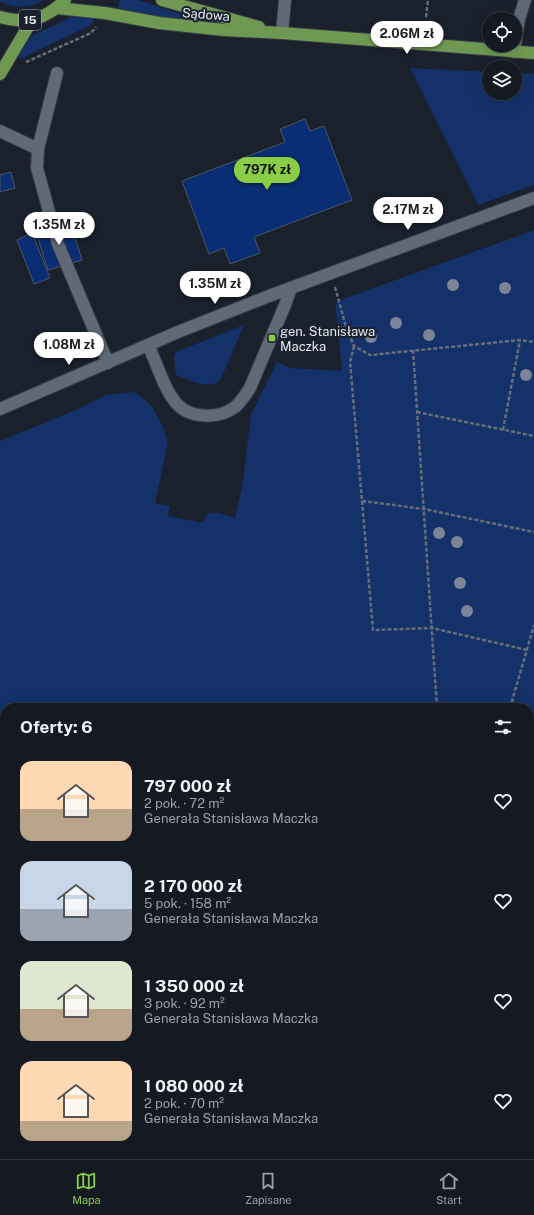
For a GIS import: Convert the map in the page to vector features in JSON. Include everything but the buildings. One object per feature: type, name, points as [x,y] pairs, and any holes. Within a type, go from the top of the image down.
[{"type":"main road","name":"Sądowa","points":[[162,0],[282,33]]},
{"type":"main road","name":"Sądowa","points":[[61,4],[159,24],[482,49]]},
{"type":"main road","name":"15","points":[[0,17],[16,21],[32,20],[45,16],[61,4]]},
{"type":"main road","points":[[0,74],[32,20]]},
{"type":"main road","name":"Sądowa","points":[[514,52],[534,53]]},
{"type":"street","points":[[282,33],[285,0]]},
{"type":"street","points":[[521,12],[525,0]]},
{"type":"street","points":[[57,73],[38,149],[37,168],[58,244],[108,363]]},
{"type":"street","points":[[0,131],[38,149]]},
{"type":"street","points":[[0,409],[148,345],[291,288],[534,198]]},
{"type":"street","points":[[148,345],[170,394],[178,405],[188,412],[200,415],[213,416],[225,413],[243,399],[250,388],[283,312],[291,288]]},
{"type":"path","points":[[426,17],[428,0]]},
{"type":"path","points":[[20,63],[26,62],[91,33],[99,25],[105,13]]},
{"type":"path","points":[[335,287],[346,327],[354,346],[350,362],[373,630],[432,628],[527,650]]},
{"type":"path","points":[[354,346],[370,355],[520,340],[534,342]]},
{"type":"path","points":[[503,430],[520,340]]},
{"type":"path","points":[[413,350],[437,703]]},
{"type":"path","points":[[417,412],[534,436]]},
{"type":"path","points":[[362,501],[424,509],[534,532]]},
{"type":"path","points":[[511,703],[534,625]]},
{"type":"shaded area","points":[[0,0],[45,0],[33,5],[17,7],[0,2]]},
{"type":"shaded area","points":[[120,0],[138,0],[177,13],[231,24],[231,26],[175,19],[118,8]]},
{"type":"shaded area","points":[[72,17],[94,18],[93,22],[89,26],[22,58],[17,57],[25,43],[33,35]]},
{"type":"shaded area","points":[[410,68],[482,72],[482,100],[522,100],[522,73],[534,74],[534,185],[478,205]]},
{"type":"shaded area","points":[[534,230],[534,703],[0,703],[0,441],[76,410],[106,395],[135,392],[151,405],[163,427],[168,443],[155,503],[170,506],[168,516],[203,523],[206,516],[211,513],[235,518],[243,482],[251,414],[277,362],[291,368],[342,371],[335,302]]},
{"type":"shaded area","points":[[244,325],[220,381],[209,385],[198,383],[176,375],[174,357],[176,352]]},
{"type":"place","name":"gen. Stanisława Maczka","points":[[272,338]]}]
